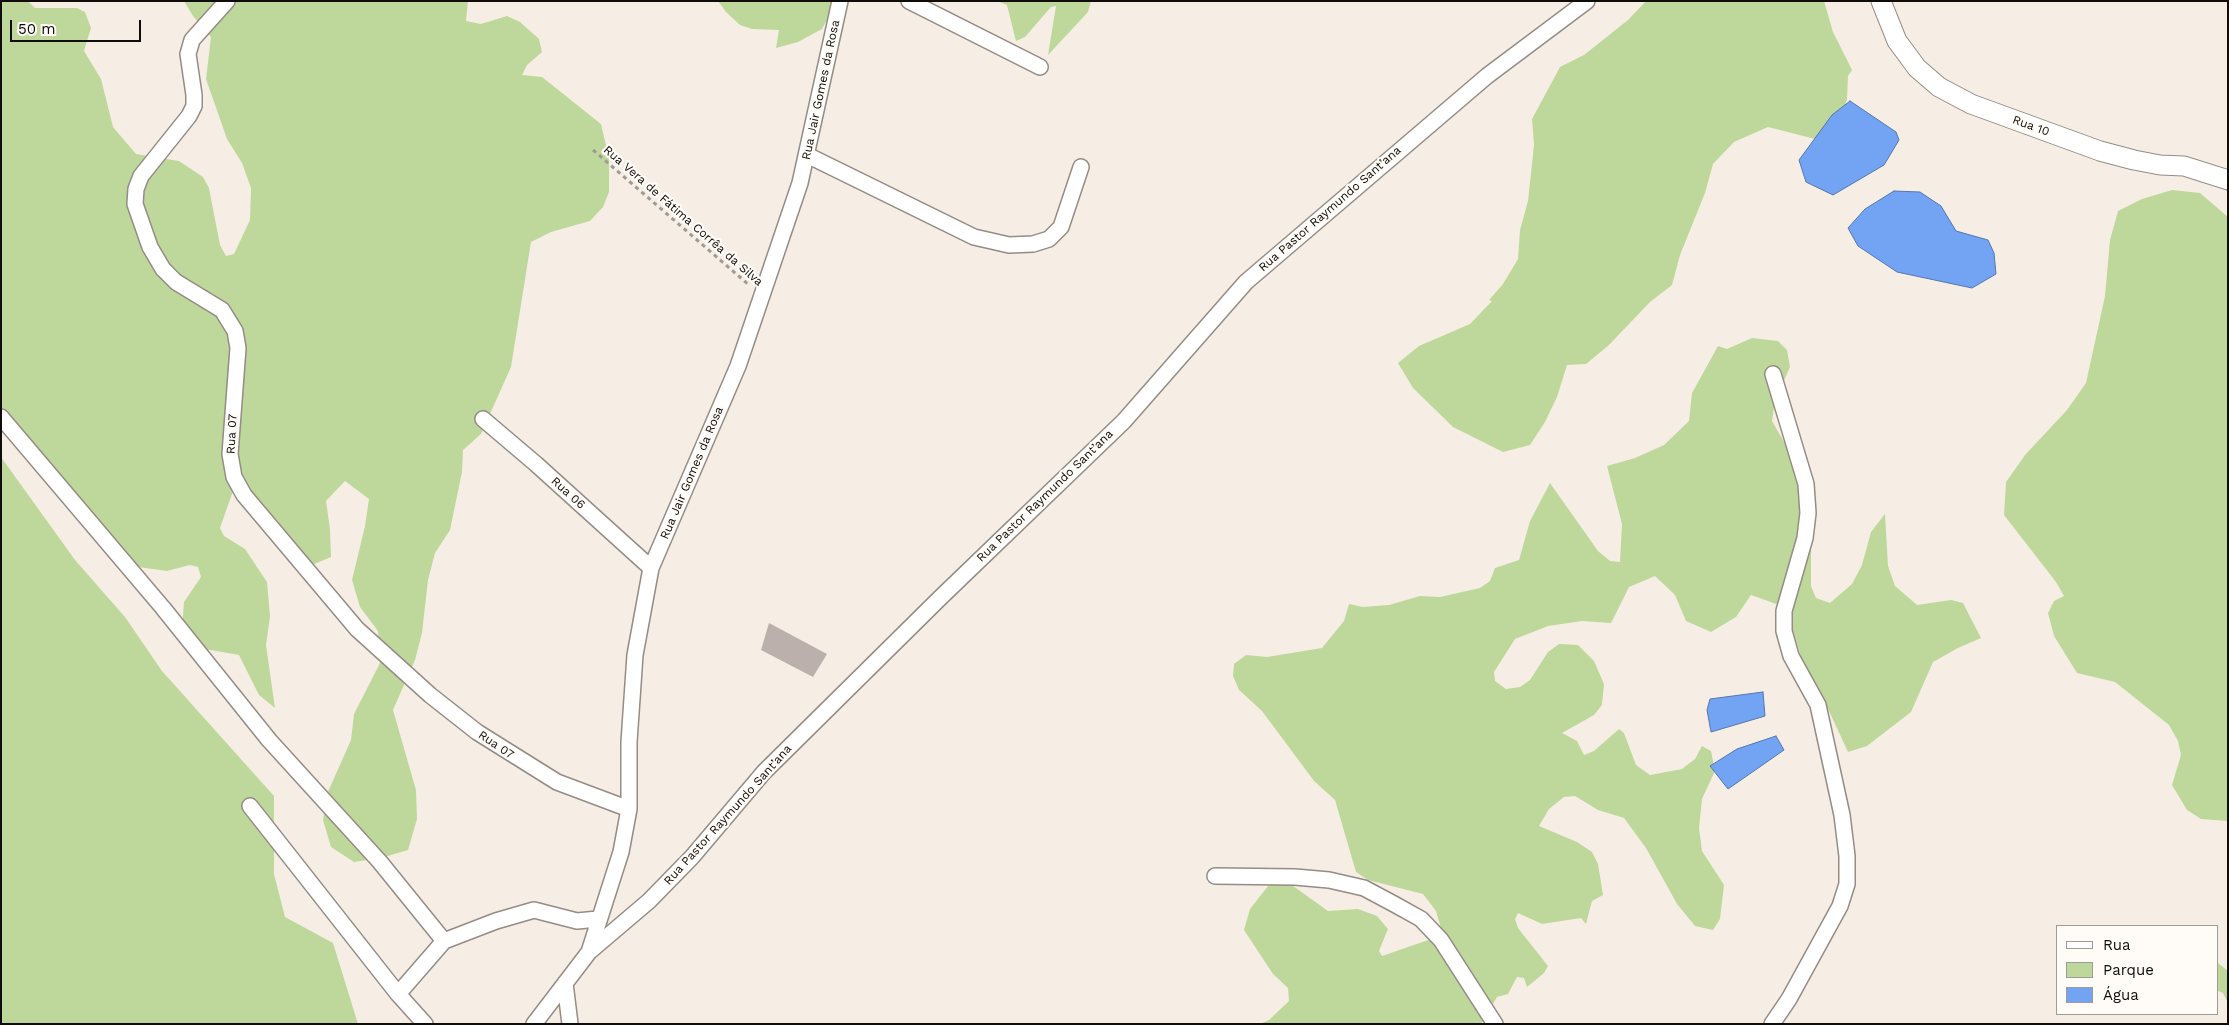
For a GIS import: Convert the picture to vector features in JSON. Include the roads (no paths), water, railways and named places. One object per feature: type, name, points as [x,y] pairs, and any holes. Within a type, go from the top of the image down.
[{"type":"street","name":"Rua 07","points":[[227,1],[192,40],[188,54],[194,106],[189,116],[141,176],[136,189],[135,204],[150,247],[163,269],[176,282],[222,310],[235,331],[238,348],[230,454],[234,478],[244,495],[357,629],[430,695],[477,732],[541,773],[557,782],[629,809]]},
{"type":"street","name":"Rua Jair Gomes da Rosa","points":[[589,952],[621,852],[629,809],[629,742],[635,655],[651,568],[738,366],[800,183],[840,1]]},
{"type":"street","points":[[909,1],[1040,67]]},
{"type":"street","name":"Rua Pastor Raymundo Sant’ana","points":[[534,1024],[589,952],[649,901],[692,857],[764,772],[933,605],[1124,421],[1246,282],[1487,76],[1587,1]]},
{"type":"street","name":"Rua 10","points":[[1881,1],[1898,41],[1917,68],[1939,87],[1970,104],[2100,151],[2160,165],[2184,166],[2228,180]]},
{"type":"street","points":[[807,155],[974,237],[1009,245],[1033,244],[1049,239],[1061,228],[1081,167]]},
{"type":"street","points":[[1772,1024],[1789,999],[1840,906],[1847,884],[1847,856],[1842,815],[1818,705],[1791,656],[1784,631],[1784,611],[1805,538],[1808,513],[1806,484],[1773,374]]},
{"type":"street","points":[[1,416],[163,608],[269,740],[380,862],[444,941]]},
{"type":"street","name":"Rua 06","points":[[483,419],[536,464],[651,568]]},
{"type":"street","points":[[250,806],[398,994],[425,1024]]},
{"type":"street","points":[[1215,876],[1295,877],[1329,880],[1364,888],[1420,919],[1441,940],[1495,1024]]},
{"type":"street","points":[[398,994],[444,941],[496,920],[534,910],[577,921],[598,919]]},
{"type":"street","points":[[565,983],[570,1024]]},
{"type":"water","points":[[1850,101],[1896,132],[1899,140],[1884,165],[1833,195],[1806,182],[1799,160],[1832,115]]},
{"type":"water","points":[[1894,191],[1920,192],[1941,206],[1956,231],[1988,240],[1994,253],[1996,274],[1972,288],[1897,272],[1858,246],[1848,228],[1865,209]]},
{"type":"water","points":[[1763,692],[1765,716],[1711,732],[1707,710],[1710,699]]},
{"type":"water","points":[[1776,736],[1784,750],[1728,789],[1710,766],[1737,749]]}]
